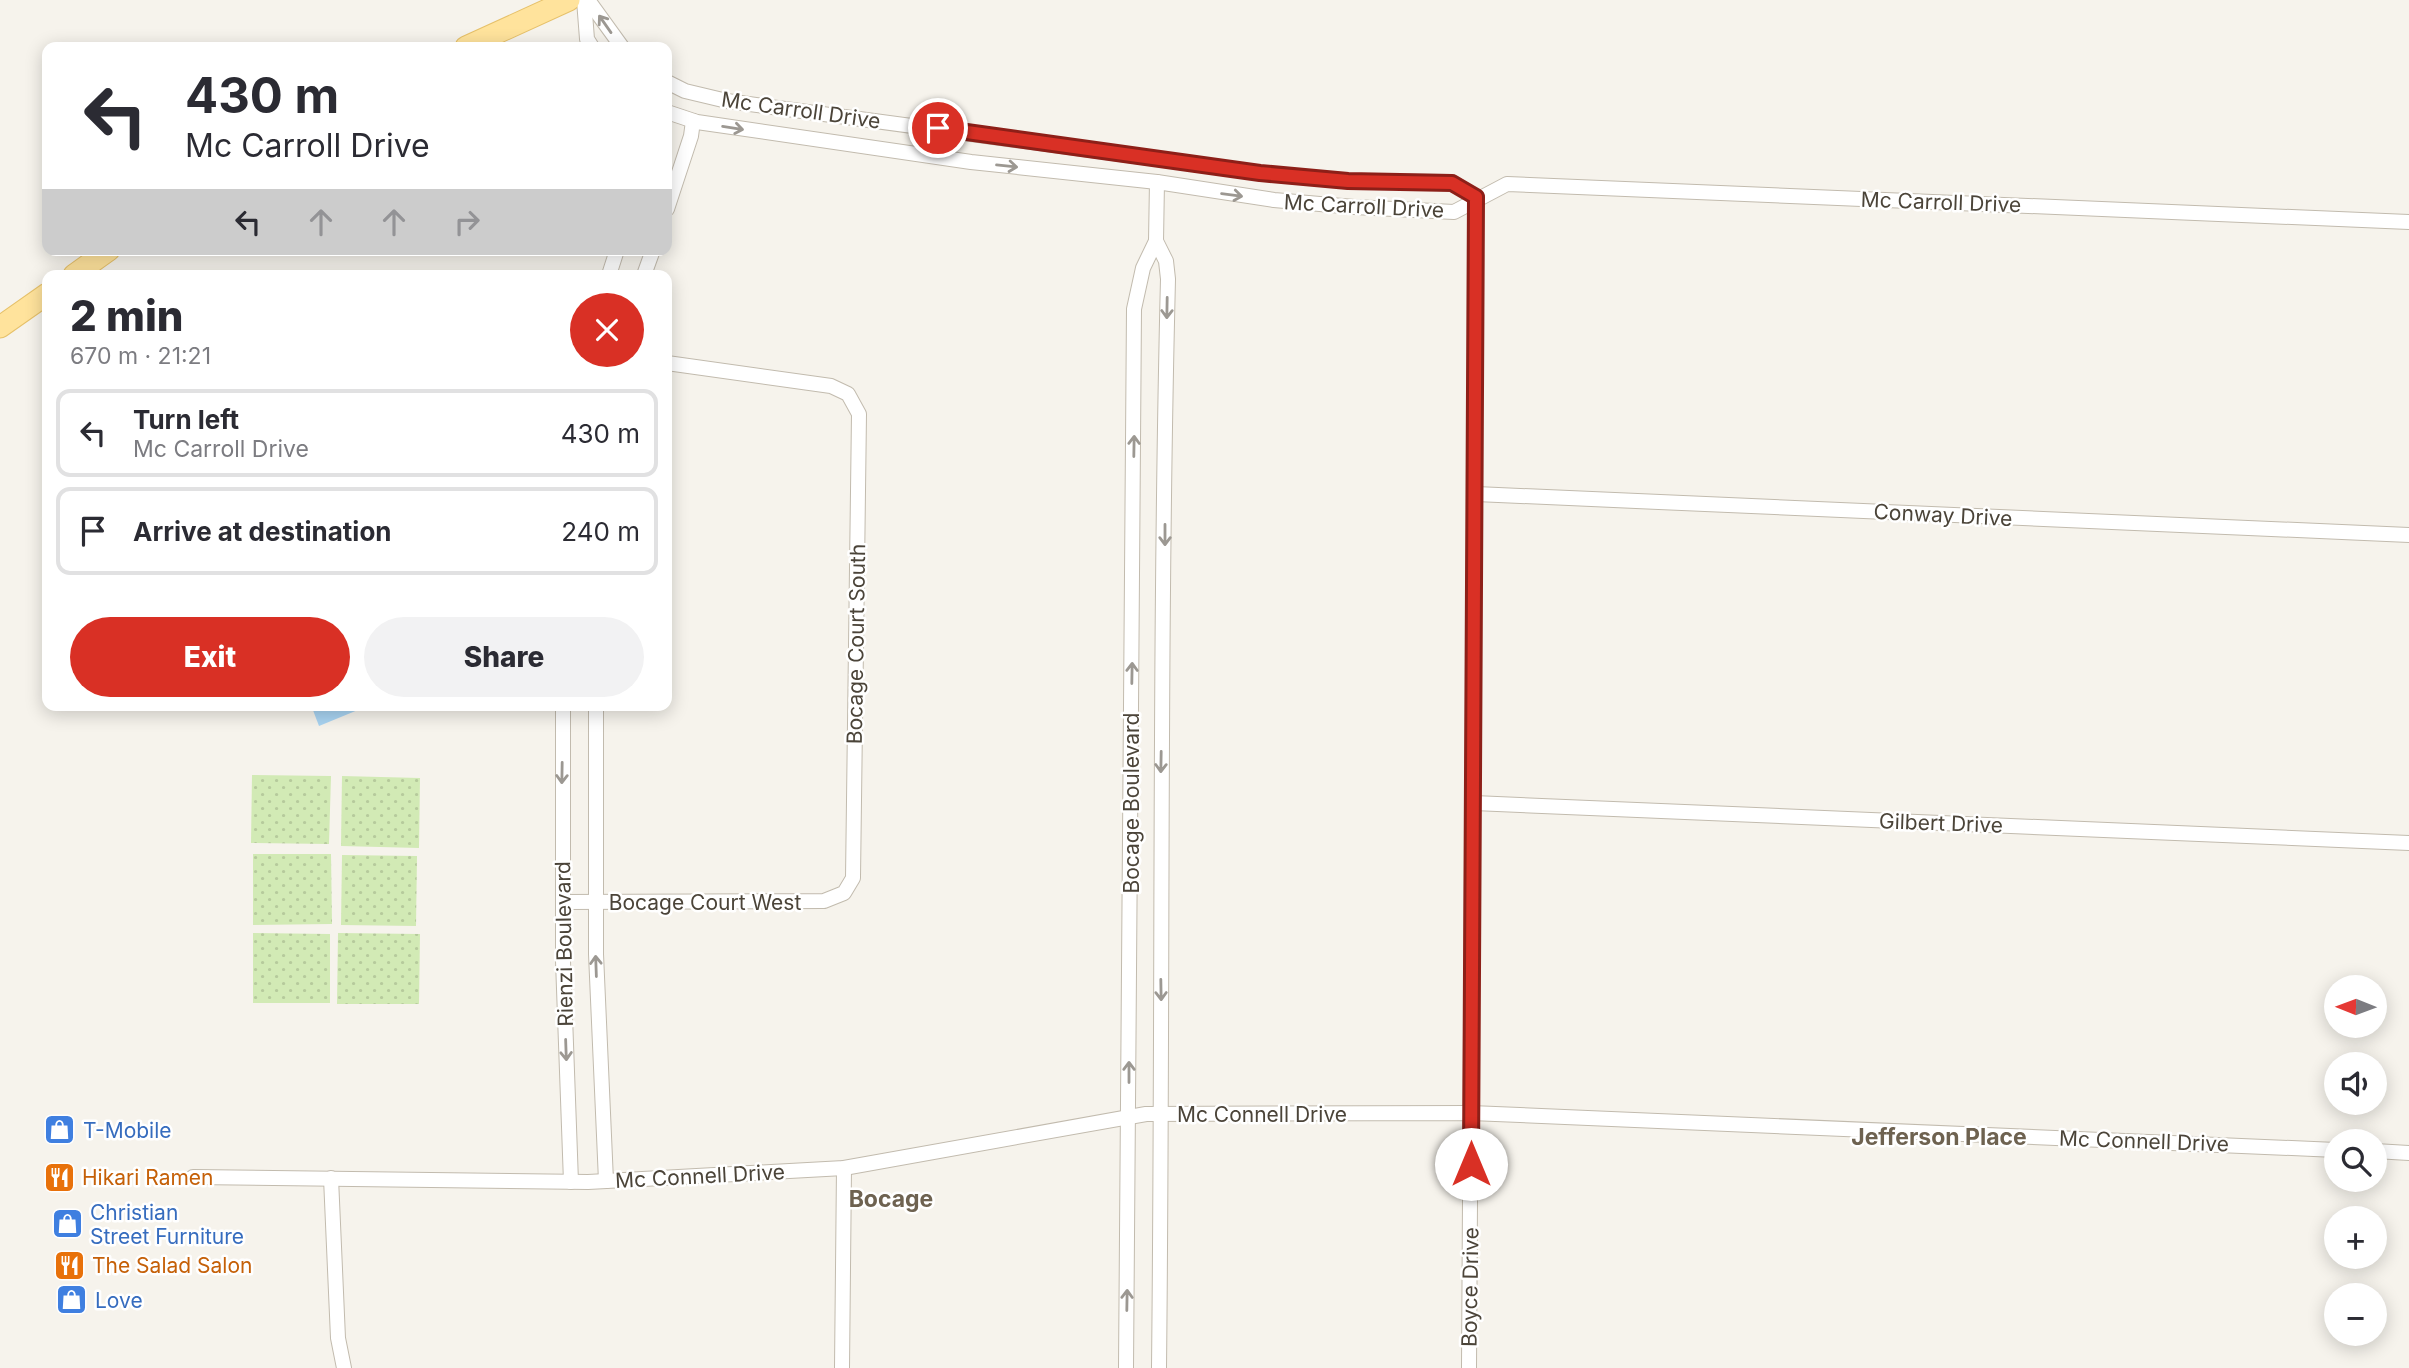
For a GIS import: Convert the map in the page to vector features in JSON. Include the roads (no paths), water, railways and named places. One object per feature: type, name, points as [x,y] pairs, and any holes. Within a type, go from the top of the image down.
[{"type":"main road","points":[[477,42],[569,0]]},
{"type":"main road","points":[[81,270],[101,256]]},
{"type":"main road","points":[[2,323],[42,297]]},
{"type":"street","points":[[586,0],[589,42]]},
{"type":"street","points":[[586,0],[618,42]]},
{"type":"street","name":"Mc Carroll Drive","points":[[672,84],[685,91],[727,101],[1260,173],[1348,181],[1452,183],[1476,197]]},
{"type":"street","name":"Mc Carroll Drive","points":[[672,114],[693,121],[971,162],[1157,182],[1274,200],[1454,212],[1476,197],[1507,184],[2409,222]]},
{"type":"street","points":[[672,194],[691,136],[693,121]]},
{"type":"street","name":"Bocage Boulevard","points":[[1157,182],[1157,242],[1166,261],[1168,279],[1160,844],[1159,1368]]},
{"type":"street","name":"Boyce Drive","points":[[1469,1368],[1476,197]]},
{"type":"street","name":"Bocage Boulevard","points":[[1126,1368],[1134,309],[1143,268],[1157,242]]},
{"type":"street","name":"Bocage Court South","points":[[672,364],[831,386],[848,394],[859,414],[853,878],[844,893]]},
{"type":"street","name":"Conway Drive","points":[[1476,494],[2409,535]]},
{"type":"street","name":"Rienzi Boulevard","points":[[562,711],[571,1182]]},
{"type":"street","name":"Rienzi Boulevard","points":[[596,711],[596,902],[606,1181]]},
{"type":"street","name":"Gilbert Drive","points":[[1474,803],[2409,843]]},
{"type":"street","name":"Bocage Court West","points":[[564,902],[824,901],[844,893]]},
{"type":"street","name":"Mc Connell Drive","points":[[193,1177],[571,1182],[844,1168],[1129,1117],[1160,1114],[1471,1113],[2324,1149]]},
{"type":"street","points":[[2387,1152],[2409,1153]]},
{"type":"street","points":[[842,1368],[844,1168]]},
{"type":"street","points":[[331,1178],[338,1338],[344,1368]]},
{"type":"water","points":[[313,711],[355,711],[319,726]]},
{"type":"place","name":"T-Mobile","points":[[60,1130]]},
{"type":"place","name":"Hikari Ramen","points":[[59,1177]]},
{"type":"place","name":"Christian Street Furniture","points":[[67,1224]]},
{"type":"place","name":"The Salad Salon","points":[[69,1265]]},
{"type":"place","name":"Love","points":[[72,1300]]},
{"type":"district","name":"Jefferson Place","points":[[1939,1137]]},
{"type":"district","name":"Bocage","points":[[891,1199]]}]
